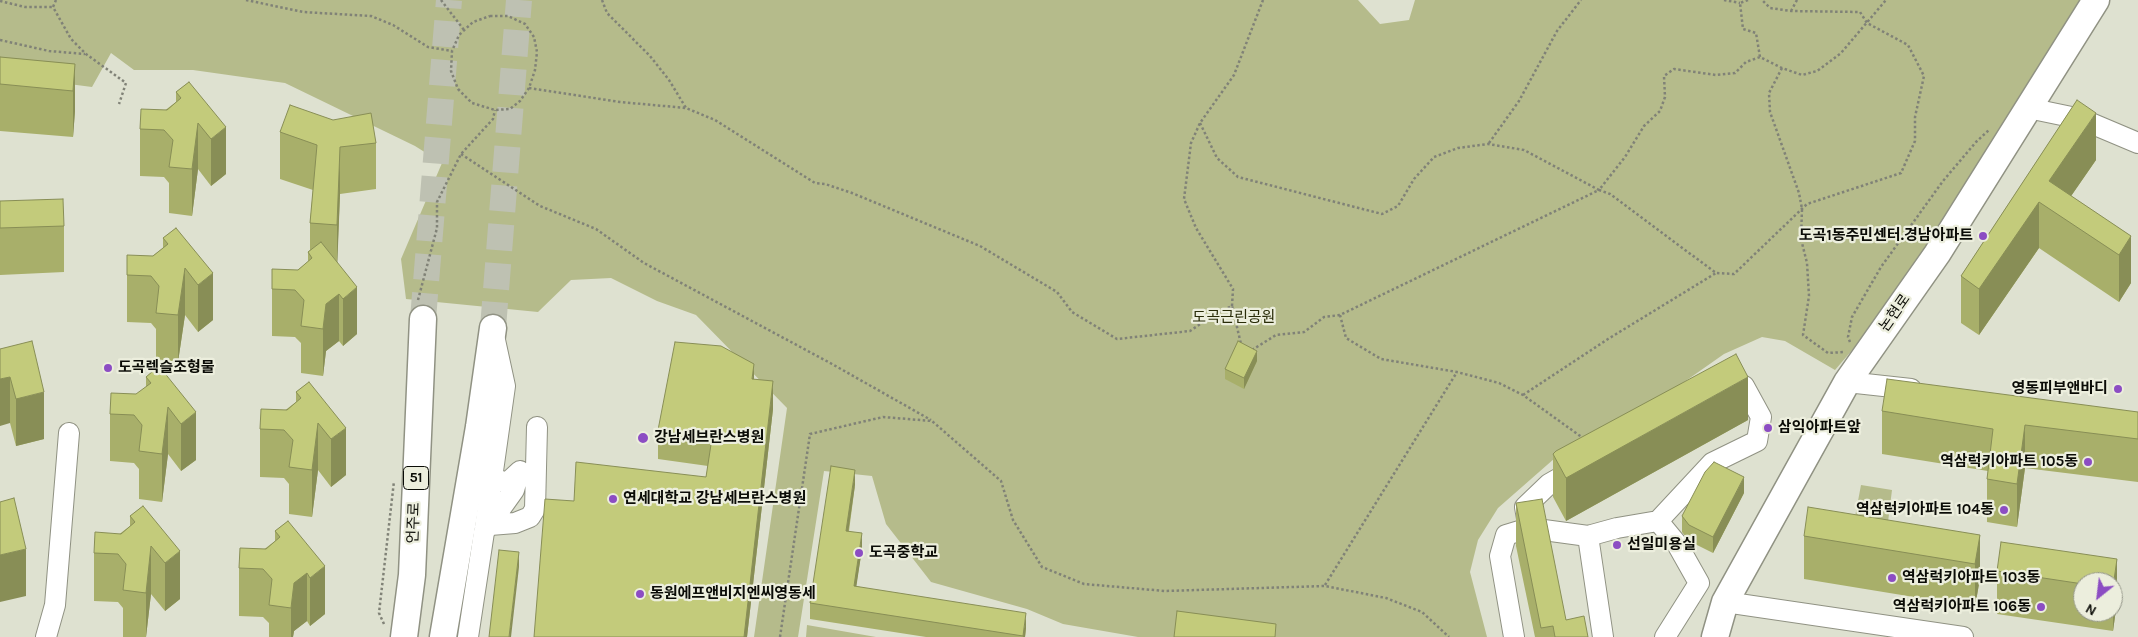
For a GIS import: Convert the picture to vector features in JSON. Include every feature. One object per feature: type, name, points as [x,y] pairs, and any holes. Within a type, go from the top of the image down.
[{"type":"main road","name":"논현로","points":[[1715,637],[1725,602],[1853,365],[1937,254],[2096,0]]},
{"type":"main road","name":"언주로","points":[[404,637],[412,575],[423,319]]},
{"type":"main road","points":[[443,637],[479,427],[493,328]]},
{"type":"street","points":[[2028,108],[2081,119],[2138,143]]},
{"type":"street","points":[[468,637],[487,528],[505,386],[493,328]]},
{"type":"street","points":[[1853,365],[1929,392]]},
{"type":"street","points":[[1514,637],[1500,556],[1506,535],[1529,528],[1588,536],[1617,528],[1658,521],[1712,463],[1757,441],[1761,417],[1744,386],[1734,384],[1709,397]]},
{"type":"street","points":[[487,528],[515,523],[530,517],[535,509],[537,427]]},
{"type":"street","points":[[46,637],[54,605],[69,433]]},
{"type":"street","points":[[1529,528],[1524,507],[1590,451]]},
{"type":"street","points":[[487,528],[514,490],[520,471],[507,483],[492,478]]},
{"type":"street","points":[[1658,521],[1677,544],[1699,583],[1665,637]]},
{"type":"street","points":[[1588,536],[1603,637]]},
{"type":"street","points":[[1725,602],[1963,637]]},
{"type":"path","points":[[0,0],[25,7],[53,7]]},
{"type":"path","points":[[53,7],[56,0]]},
{"type":"path","points":[[246,0],[303,12],[371,16],[393,25],[428,47],[452,51]]},
{"type":"path","points":[[441,0],[464,30]]},
{"type":"path","points":[[602,0],[607,13],[650,56],[669,80],[686,108]]},
{"type":"path","points":[[1262,0],[1234,75],[1200,123],[1191,143],[1184,199],[1196,228],[1233,288],[1232,306],[1241,345],[1251,350],[1276,335],[1304,332],[1324,317],[1340,314],[1599,190],[1625,157],[1644,126],[1660,111],[1665,97],[1664,76],[1674,69],[1716,75],[1735,73],[1746,62],[1760,57],[1802,75],[1818,71],[1841,53],[1886,0]]},
{"type":"path","points":[[1488,144],[1519,101],[1556,31],[1581,0]]},
{"type":"path","points":[[1724,0],[1740,3],[1748,0]]},
{"type":"path","points":[[1200,123],[1217,158],[1238,176],[1382,214],[1398,206],[1414,179],[1434,157],[1458,148],[1488,144],[1524,150],[1610,194],[1716,273],[1734,274],[1807,204],[1900,172],[1915,141],[1915,117],[1924,76],[1908,45],[1867,23],[1860,12],[1791,11],[1770,8],[1762,0]]},
{"type":"path","points":[[1791,11],[1798,0]]},
{"type":"path","points":[[1740,3],[1743,29],[1756,33],[1760,57]]},
{"type":"path","points":[[53,7],[71,39],[86,54],[126,83],[119,104]]},
{"type":"path","points":[[490,16],[508,16],[525,24],[534,37],[537,52],[535,70],[529,88],[520,101],[510,109],[495,110],[472,103],[458,89],[451,71],[452,51],[459,35],[464,30],[473,22],[490,16]]},
{"type":"path","points":[[0,40],[49,51],[86,54]]},
{"type":"path","points":[[1782,68],[1769,94],[1770,112],[1799,193],[1802,209],[1801,239],[1807,263],[1809,296],[1803,335],[1828,353],[1853,365]]},
{"type":"path","points":[[529,88],[620,102],[686,108],[715,120],[814,183],[825,184],[852,194],[980,246],[1057,292],[1072,312],[1117,339],[1190,331],[1215,314],[1232,306]]},
{"type":"path","points":[[1853,365],[1848,337],[1852,317],[1881,267],[1943,181],[1992,126]]},
{"type":"path","points":[[462,154],[540,206],[596,230],[644,263],[832,364],[932,421],[1001,482],[1013,520],[1042,567],[1084,584],[1165,591],[1325,586],[1386,598],[1422,612],[1449,637]]},
{"type":"path","points":[[1524,395],[1608,339],[1716,273]]},
{"type":"path","points":[[1340,314],[1346,338],[1382,358],[1457,372],[1499,384],[1524,395],[1590,451]]},
{"type":"path","points":[[1325,586],[1457,372]]},
{"type":"path","points":[[780,637],[810,434],[883,418],[932,421]]},
{"type":"green space","name":"도곡근린공원","points":[[0,0],[1358,0],[1380,24],[1409,20],[1415,0],[2086,0],[2051,65],[1897,292],[1866,334],[1835,370],[1785,341],[1762,337],[1724,354],[1677,387],[1555,458],[1498,508],[1478,540],[1470,572],[1487,637],[1138,637],[1063,624],[1027,609],[931,582],[886,524],[872,476],[824,471],[798,637],[754,637],[787,408],[696,315],[657,301],[611,278],[571,280],[538,312],[406,299],[401,259],[442,163],[415,146],[285,83],[193,70],[134,70],[111,53],[92,87],[0,75]]},
{"type":"green space","points":[[1861,485],[1892,490],[1886,538],[1852,533]]},
{"type":"green space","points":[[807,625],[876,637],[806,637]]},
{"type":"building","points":[[0,57],[75,64],[73,91],[0,84]]},
{"type":"building","points":[[189,82],[226,127],[211,139],[198,123],[192,169],[169,167],[173,140],[164,130],[140,129],[141,109],[167,110],[181,98],[176,92]]},
{"type":"building","points":[[2077,100],[2096,113],[2049,181],[2131,236],[2119,255],[2039,202],[1979,289],[1961,276]]},
{"type":"building","points":[[290,105],[333,120],[371,113],[376,143],[340,147],[337,225],[310,223],[317,145],[280,132]]},
{"type":"building","points":[[63,199],[64,226],[0,228],[0,201]]},
{"type":"building","points":[[176,228],[213,273],[198,285],[185,268],[178,315],[156,313],[159,286],[151,276],[127,275],[127,255],[153,256],[168,244],[163,238]]},
{"type":"building","points":[[321,242],[357,287],[343,299],[339,294],[326,304],[323,329],[301,326],[304,300],[295,290],[272,289],[272,269],[298,270],[312,258],[308,252]]},
{"type":"building","points":[[32,341],[44,392],[16,399],[10,377],[0,379],[0,349]]},
{"type":"building","points":[[1238,341],[1257,351],[1244,378],[1225,369]]},
{"type":"building","name":"연세대학교 강남세브란스병원","points":[[675,342],[721,346],[754,364],[752,379],[773,381],[744,637],[534,637],[545,499],[574,501],[576,462],[706,477],[712,438],[658,430]]},
{"type":"building","points":[[1736,354],[1748,377],[1566,478],[1553,454],[1556,451]]},
{"type":"building","points":[[159,366],[196,412],[181,424],[168,407],[162,454],[139,451],[142,425],[134,415],[110,414],[111,393],[136,394],[151,383],[146,377]]},
{"type":"building","points":[[1887,379],[2138,412],[2138,439],[2025,425],[2017,484],[1987,479],[1993,429],[1882,411]]},
{"type":"building","points":[[309,382],[346,428],[331,439],[318,423],[312,470],[289,467],[293,440],[284,430],[260,429],[261,409],[287,410],[301,398],[296,392]]},
{"type":"building","points":[[1714,462],[1744,477],[1713,537],[1689,525],[1682,516],[1705,472]]},
{"type":"building","points":[[831,466],[855,470],[846,531],[862,533],[854,586],[1026,613],[1023,636],[810,603]]},
{"type":"building","points":[[14,498],[26,549],[0,555],[0,502]]},
{"type":"building","points":[[1542,499],[1566,620],[1584,616],[1588,637],[1555,637],[1553,626],[1541,628],[1516,503]]},
{"type":"building","points":[[143,506],[180,551],[165,563],[151,546],[146,593],[123,590],[126,564],[118,554],[94,553],[95,532],[121,534],[135,522],[130,516]]},
{"type":"building","points":[[1808,507],[1980,535],[1975,564],[1804,536]]},
{"type":"building","points":[[288,521],[325,566],[310,578],[307,573],[294,583],[291,608],[269,605],[272,579],[263,569],[239,568],[240,548],[266,549],[280,537],[275,531]]},
{"type":"building","points":[[2001,542],[2117,559],[2115,572],[2073,572],[2073,582],[1997,571]]},
{"type":"building","points":[[499,550],[519,552],[509,637],[489,637]]},
{"type":"building","points":[[1177,611],[1276,624],[1275,637],[1174,637]]},
{"type":"tunnel","points":[[423,319],[449,0]]},
{"type":"tunnel","points":[[493,328],[519,0]]},
{"type":"place","name":"도곡1동주민센터.경남아파트","points":[[1983,236]]},
{"type":"place","name":"도곡렉슬조형물","points":[[108,368]]},
{"type":"place","name":"영동피부앤바디","points":[[2118,389]]},
{"type":"place","name":"삼익아파트앞","points":[[1768,428]]},
{"type":"place","name":"강남세브란스병원","points":[[643,438]]},
{"type":"place","name":"역삼럭키아파트 105동","points":[[2088,462]]},
{"type":"place","name":"연세대학교 강남세브란스병원","points":[[613,499]]},
{"type":"place","name":"역삼럭키아파트 104동","points":[[2004,510]]},
{"type":"place","name":"선일미용실","points":[[1617,545]]},
{"type":"place","name":"도곡중학교","points":[[859,553]]},
{"type":"place","name":"역삼럭키아파트 103동","points":[[1892,578]]},
{"type":"place","name":"동원에프앤비지엔씨영동세","points":[[640,594]]},
{"type":"place","name":"역삼럭키아파트 106동","points":[[2041,607]]}]
